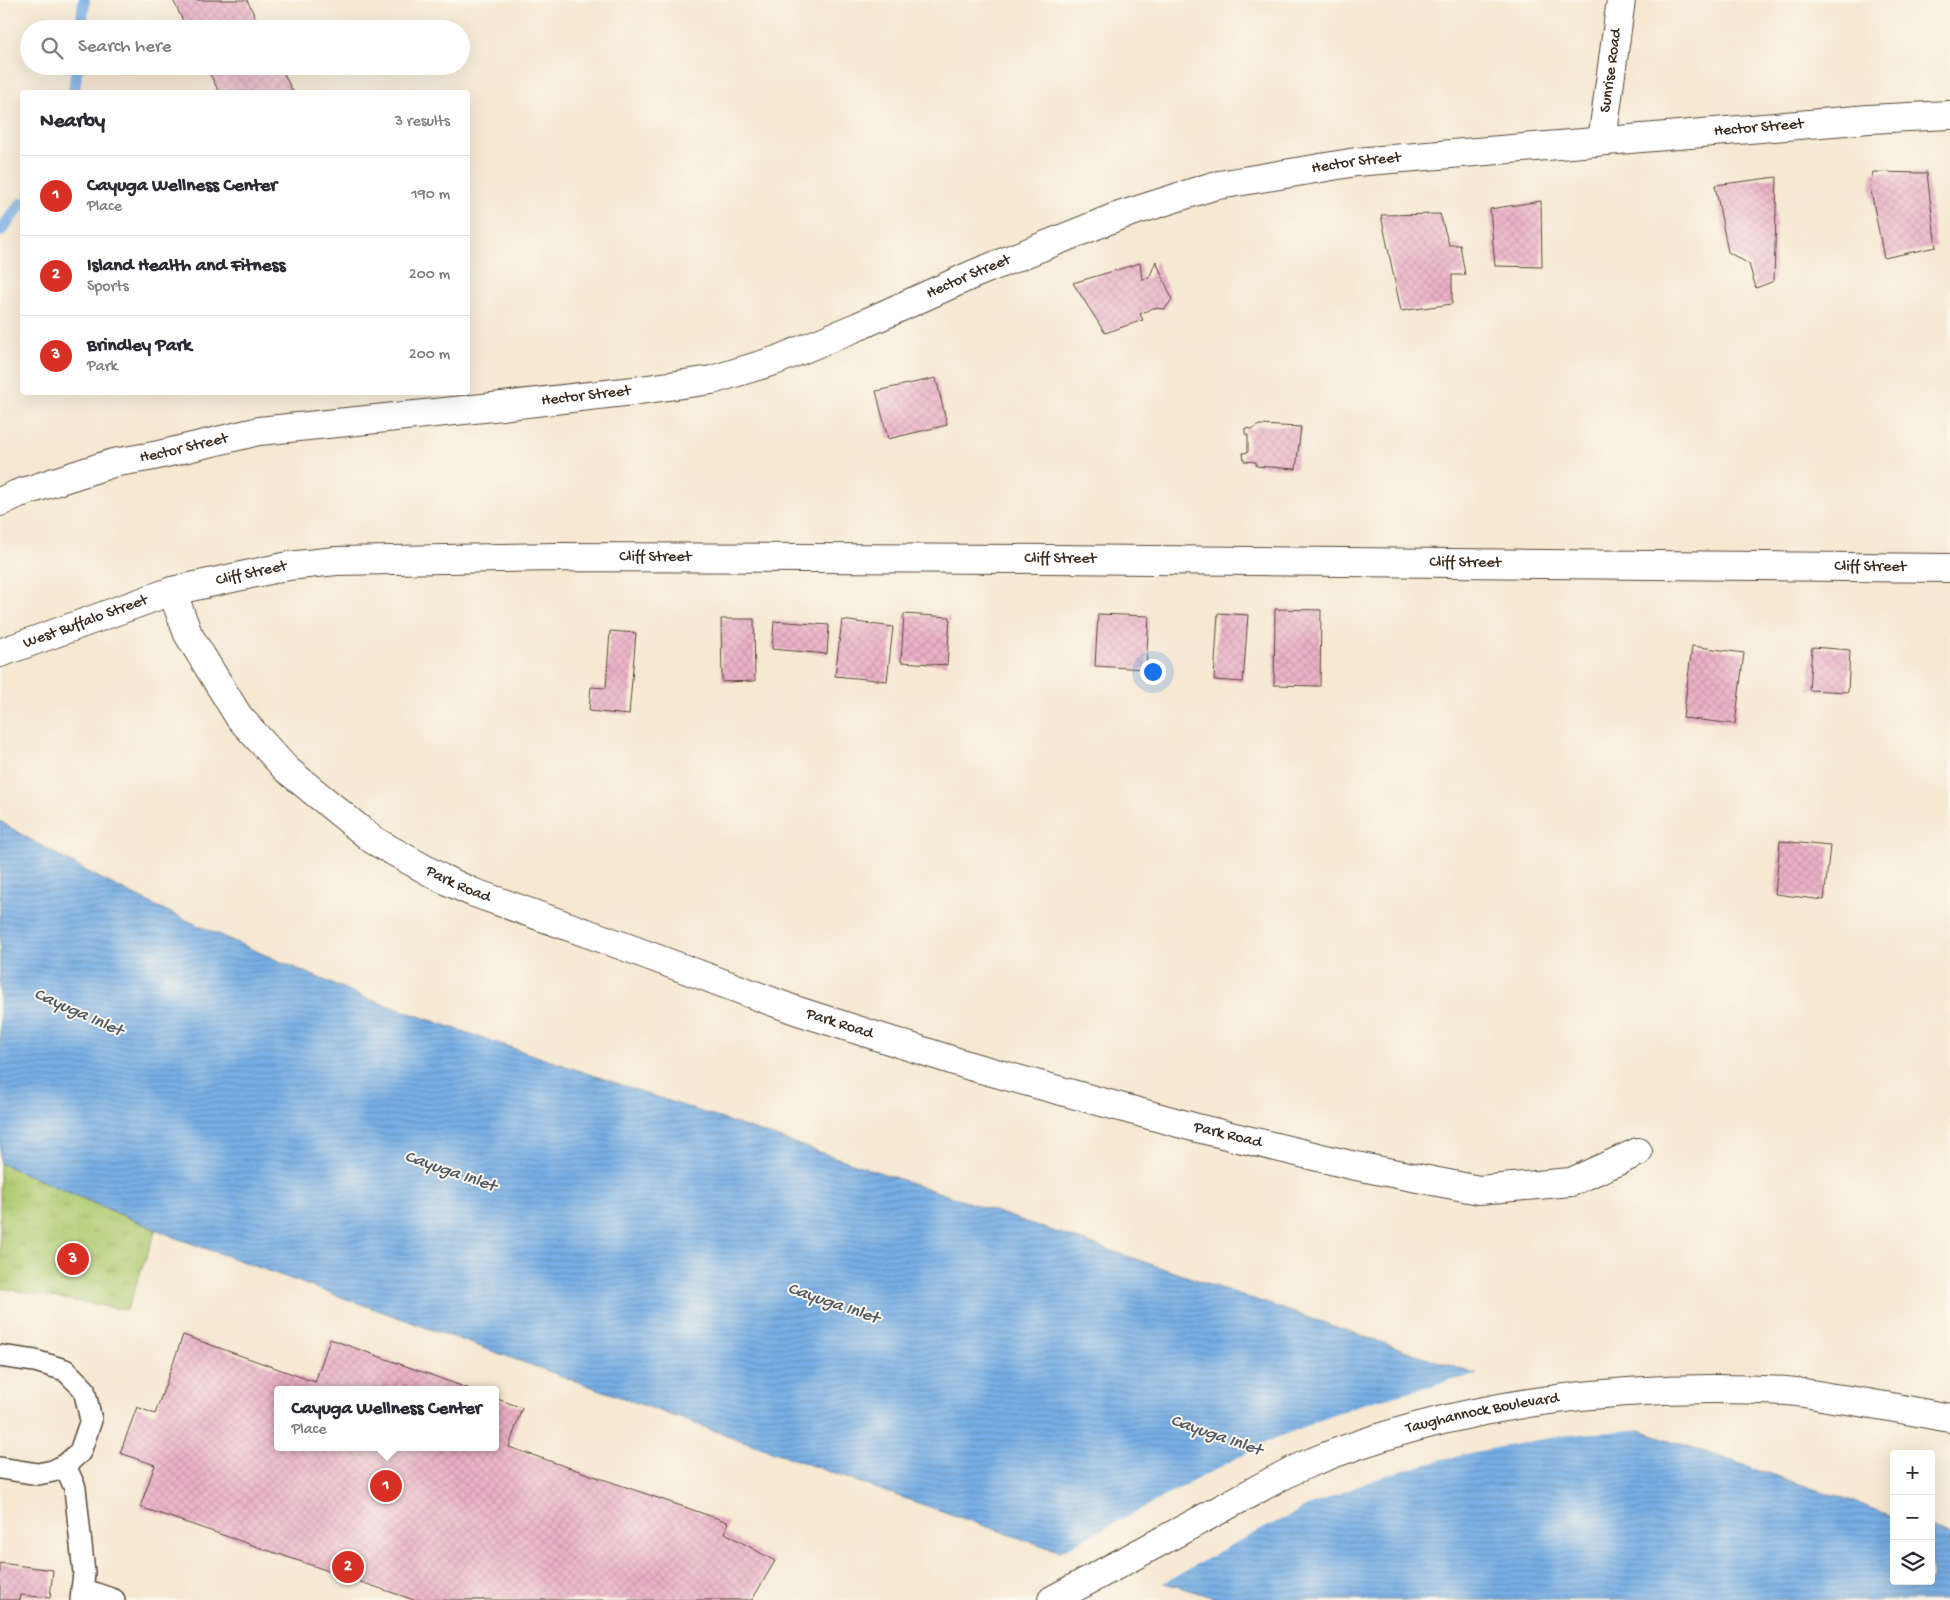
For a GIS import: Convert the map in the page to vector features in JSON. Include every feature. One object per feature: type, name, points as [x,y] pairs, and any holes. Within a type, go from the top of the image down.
[{"type":"main road","name":"Sunrise Road","points":[[1602,141],[1621,0]]},
{"type":"main road","name":"Hector Street","points":[[0,502],[17,494],[113,463],[154,456],[259,431],[493,407],[712,380],[777,360],[859,326],[974,274],[1116,217],[1213,186],[1356,162],[1869,119],[1950,115]]},
{"type":"main road","name":"Cliff Street","points":[[172,592],[288,566],[336,561],[555,557],[1051,559],[1950,568]]},
{"type":"main road","name":"West Buffalo Street","points":[[0,654],[172,592]]},
{"type":"main road","name":"Park Road","points":[[172,592],[188,634],[239,717],[286,770],[373,840],[441,878],[472,892],[794,1010],[970,1066],[1197,1128],[1351,1165],[1479,1190],[1571,1182],[1638,1152]]},
{"type":"main road","name":"Taughannock Boulevard","points":[[1052,1600],[1306,1464],[1368,1442],[1433,1423],[1484,1412],[1593,1395],[1650,1391],[1737,1390],[1789,1391],[1950,1418]]},
{"type":"lane","points":[[0,1356],[35,1361],[65,1370],[84,1389],[91,1420],[80,1452],[65,1465],[53,1471],[38,1474],[0,1468]]},
{"type":"lane","points":[[65,1465],[75,1488],[84,1573],[81,1594],[114,1600]]},
{"type":"green space","points":[[0,1163],[156,1230],[127,1310],[0,1288]]},
{"type":"water","name":"Cayuga Inlet","points":[[0,821],[88,872],[134,895],[227,938],[368,999],[1890,1515],[1890,1585],[1935,1585],[1935,1529],[1950,1535],[1950,1600],[1222,1600],[1043,1546],[869,1486],[179,1239],[0,1163]]},
{"type":"pier","points":[[1483,1374],[1645,1429],[1560,1436],[1474,1452],[1389,1474],[1308,1506],[1233,1544],[1162,1584],[1058,1553],[1271,1440],[1359,1405],[1448,1381]]},
{"type":"building","points":[[173,0],[247,0],[257,20],[183,20]]},
{"type":"building","points":[[210,75],[284,75],[292,90],[218,90]]},
{"type":"building","points":[[1873,172],[1927,173],[1936,247],[1884,258],[1870,186]]},
{"type":"building","points":[[1777,177],[1774,281],[1756,288],[1749,264],[1728,252],[1715,185]]},
{"type":"building","points":[[1541,201],[1542,267],[1495,266],[1490,209]]},
{"type":"building","points":[[1440,214],[1449,245],[1460,245],[1465,275],[1452,275],[1452,304],[1401,311],[1381,215]]},
{"type":"building","points":[[1156,261],[1172,299],[1165,309],[1153,308],[1140,314],[1143,320],[1105,333],[1073,283],[1140,263],[1142,279],[1149,278]]},
{"type":"building","points":[[936,378],[947,425],[888,439],[876,391]]},
{"type":"building","points":[[1259,425],[1301,427],[1296,469],[1256,466],[1256,462],[1244,461],[1243,453],[1248,452],[1248,435],[1245,434],[1245,428],[1253,429]]},
{"type":"building","points":[[1275,609],[1321,610],[1320,686],[1274,685]]},
{"type":"building","points":[[1218,613],[1248,615],[1243,682],[1214,680]]},
{"type":"building","points":[[904,614],[950,617],[947,665],[901,662]]},
{"type":"building","points":[[1098,614],[1149,616],[1146,669],[1095,666]]},
{"type":"building","points":[[721,619],[754,619],[755,681],[722,682]]},
{"type":"building","points":[[842,620],[893,627],[887,681],[835,676]]},
{"type":"building","points":[[774,621],[829,625],[827,654],[772,649]]},
{"type":"building","points":[[610,631],[636,633],[629,715],[589,711],[591,687],[606,688]]},
{"type":"building","points":[[1692,646],[1744,653],[1735,724],[1683,718]]},
{"type":"building","points":[[1812,647],[1850,650],[1848,692],[1809,690]]},
{"type":"building","points":[[1780,841],[1830,846],[1824,900],[1775,894]]},
{"type":"building","points":[[183,1335],[315,1382],[330,1339],[462,1386],[274,1386],[274,1451],[499,1451],[499,1399],[522,1408],[509,1447],[728,1522],[725,1533],[775,1561],[752,1600],[414,1600],[140,1507],[155,1465],[120,1453],[137,1407],[155,1414]]},
{"type":"building","points":[[0,1563],[53,1570],[50,1598],[21,1595],[20,1600],[0,1600]]},
{"type":"waterway","points":[[82,20],[84,0]]},
{"type":"waterway","points":[[74,90],[76,75]]},
{"type":"waterway","points":[[0,231],[20,206]]},
{"type":"place","name":"Brindley Park","points":[[73,1259]]},
{"type":"place","name":"Cayuga Wellness Center","points":[[386,1486]]},
{"type":"place","name":"Island Health and Fitness","points":[[348,1567]]}]
